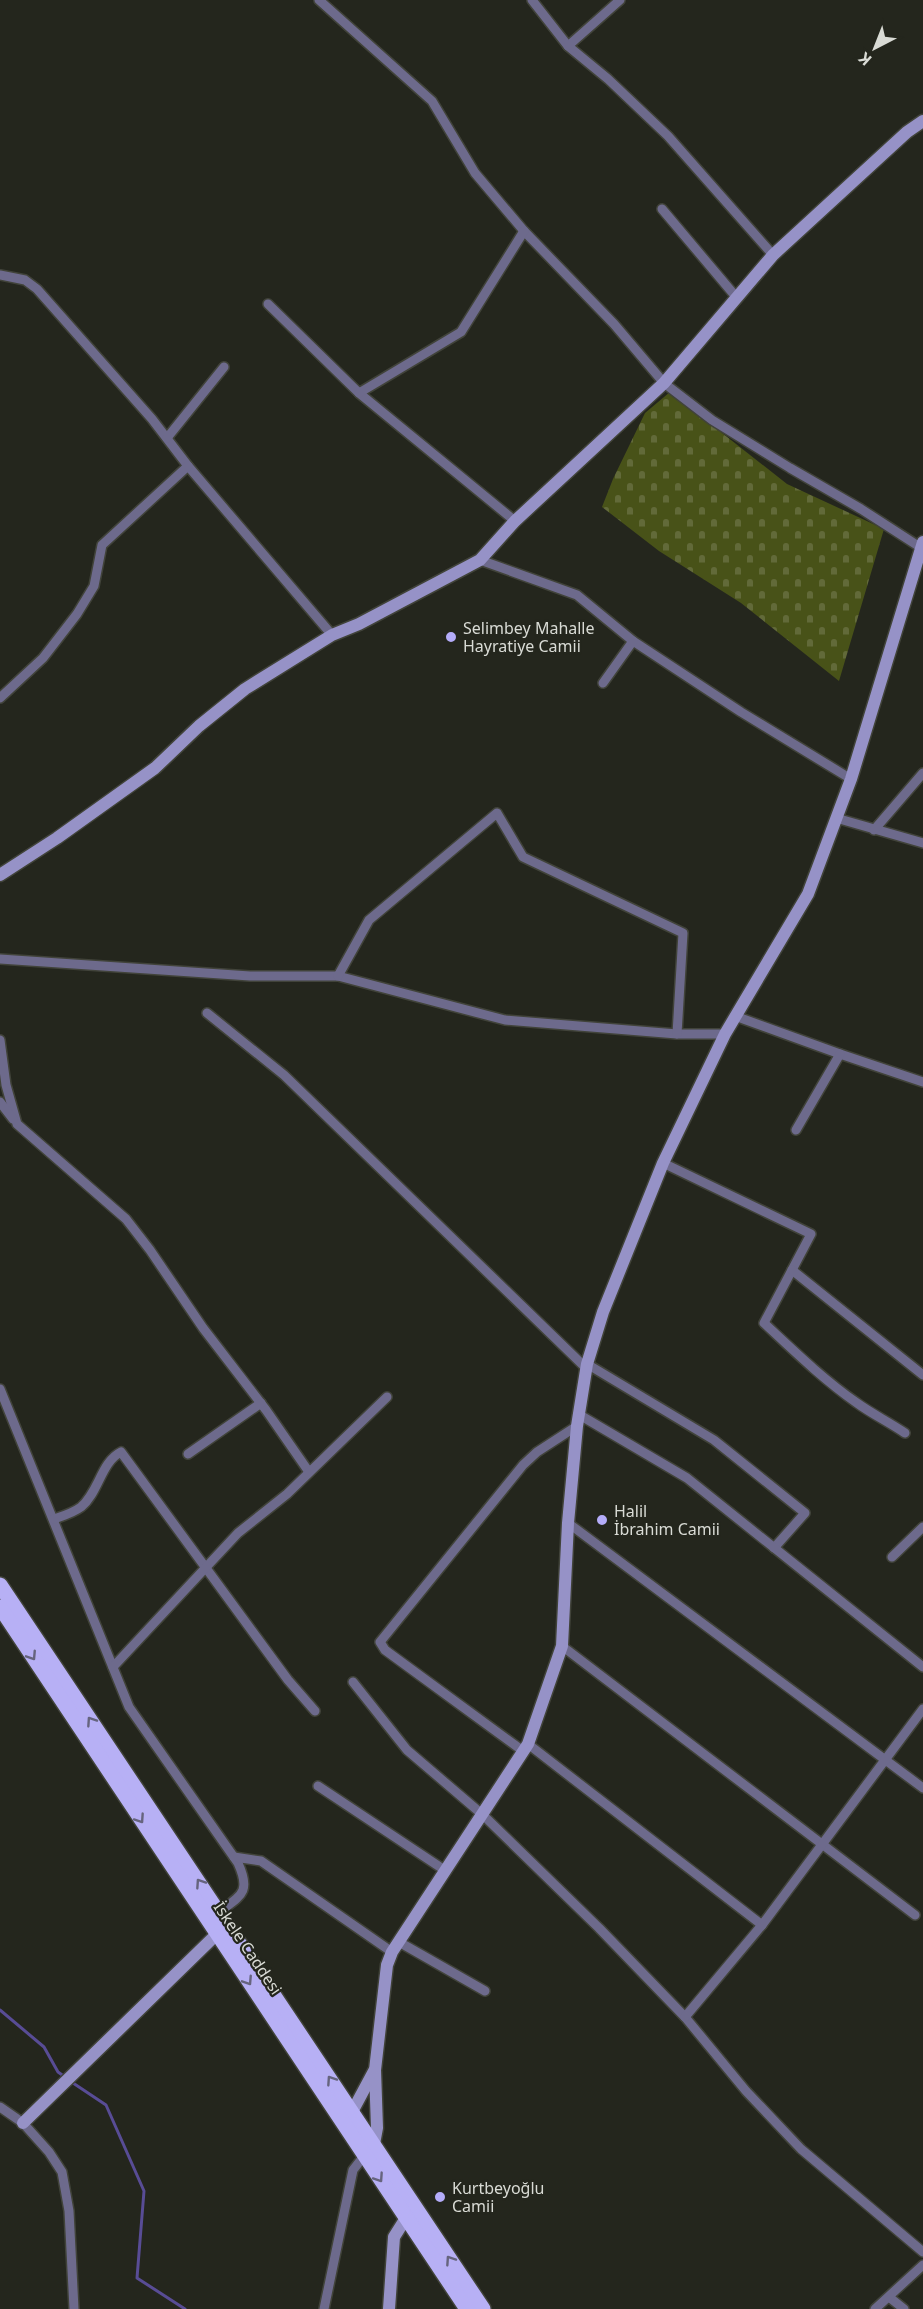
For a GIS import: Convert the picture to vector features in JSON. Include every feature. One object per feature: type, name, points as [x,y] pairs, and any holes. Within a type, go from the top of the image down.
[{"type":"main road","points":[[0,1585],[221,1923],[352,2112],[369,2150],[483,2309]]},
{"type":"main road","name":"İskele Caddesi","points":[[0,1607],[221,1923],[369,2150],[406,2217],[467,2309]]},
{"type":"street","points":[[320,0],[432,101],[474,172],[524,231],[614,324],[664,382],[712,420],[861,508],[922,547],[851,779],[808,894],[725,1034],[663,1163],[603,1312],[587,1366],[577,1420],[568,1523],[562,1646],[526,1748],[396,1947],[387,1965],[375,2070],[377,2128],[369,2150],[353,2170],[324,2309]]},
{"type":"street","points":[[532,0],[568,46],[608,79],[668,136],[726,199],[773,255]]},
{"type":"street","points":[[568,46],[620,0]]},
{"type":"street","points":[[0,875],[57,838],[155,768],[199,726],[245,689],[332,635],[359,624],[480,560],[515,521],[664,382],[773,255],[907,132],[923,121]]},
{"type":"street","points":[[662,209],[737,298]]},
{"type":"street","points":[[359,393],[461,332],[524,231]]},
{"type":"street","points":[[0,275],[25,280],[37,290],[167,438],[188,466],[332,635]]},
{"type":"street","points":[[268,304],[359,393],[515,521]]},
{"type":"street","points":[[167,438],[224,367]]},
{"type":"street","points":[[0,698],[43,658],[77,614],[94,586],[102,545],[188,466]]},
{"type":"street","points":[[480,560],[577,596],[633,640],[741,712],[851,779]]},
{"type":"street","points":[[603,683],[633,640]]},
{"type":"street","points":[[874,830],[923,773]]},
{"type":"street","points":[[338,976],[369,920],[497,813],[523,857],[683,933],[676,1034]]},
{"type":"street","points":[[837,818],[923,843]]},
{"type":"street","points":[[0,959],[250,976],[338,976],[505,1020],[676,1034],[725,1034]]},
{"type":"street","points":[[207,1013],[284,1075],[587,1366],[714,1440],[805,1512],[774,1548]]},
{"type":"street","points":[[735,1016],[923,1082]]},
{"type":"street","points":[[0,1040],[6,1085],[17,1124]]},
{"type":"street","points":[[796,1130],[840,1054]]},
{"type":"street","points":[[0,1102],[17,1124],[126,1219],[309,1472]]},
{"type":"street","points":[[663,1163],[812,1234],[764,1323],[829,1382],[905,1433]]},
{"type":"street","points":[[792,1270],[923,1375]]},
{"type":"street","points":[[0,1389],[129,1707],[234,1857],[243,1874],[245,1886],[242,1895],[221,1923],[23,2123]]},
{"type":"street","points":[[113,1667],[238,1533],[287,1494],[387,1397]]},
{"type":"street","points":[[188,1454],[261,1403]]},
{"type":"street","points":[[577,1420],[687,1478],[923,1667]]},
{"type":"street","points":[[577,1420],[523,1465],[380,1642],[385,1650],[526,1748],[762,1925]]},
{"type":"street","points":[[54,1519],[81,1507],[90,1497],[112,1456],[121,1452],[288,1680],[315,1711]]},
{"type":"street","points":[[568,1523],[923,1788]]},
{"type":"street","points":[[892,1557],[923,1527]]},
{"type":"street","points":[[562,1646],[915,1916]]},
{"type":"street","points":[[353,1682],[407,1750],[483,1815],[599,1928],[685,2017],[746,2091],[801,2149],[923,2252]]},
{"type":"street","points":[[685,2017],[762,1925],[824,1845],[909,1725],[923,1709]]},
{"type":"street","points":[[318,1786],[446,1871]]},
{"type":"street","points":[[234,1857],[261,1862],[396,1947],[485,1991]]},
{"type":"street","points":[[352,2112],[375,2070]]},
{"type":"street","points":[[0,2107],[23,2123],[49,2152],[62,2172],[69,2211],[74,2309]]},
{"type":"street","points":[[389,2309],[394,2237],[406,2217]]},
{"type":"street","points":[[875,2309],[923,2265]]},
{"type":"street","points":[[888,2297],[904,2309]]},
{"type":"green space","points":[[670,392],[787,484],[884,529],[839,681],[741,603],[659,551],[602,507],[645,413]]},
{"type":"waterway","points":[[0,2010],[44,2047],[58,2072],[65,2077]]},
{"type":"waterway","points":[[70,2081],[106,2105],[144,2191],[137,2278],[185,2309]]},
{"type":"place","name":"Selimbey Mahalle Hayratiye Camii","points":[[451,637]]},
{"type":"place","name":"Halil İbrahim Camii","points":[[602,1520]]},
{"type":"place","name":"Kurtbeyoğlu Camii","points":[[440,2197]]}]
